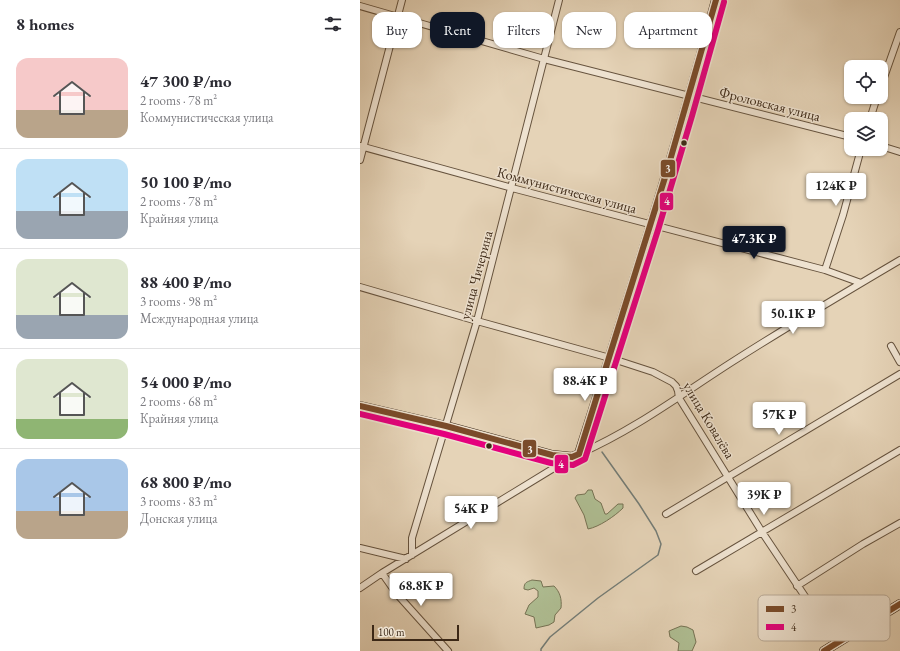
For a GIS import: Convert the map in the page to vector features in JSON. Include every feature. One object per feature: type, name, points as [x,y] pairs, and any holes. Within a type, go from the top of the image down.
[{"type":"street","points":[[399,12],[402,0]]},
{"type":"street","name":"улица Чичерина","points":[[412,555],[412,538],[477,321],[559,0]]},
{"type":"street","points":[[576,455],[610,358],[690,96],[716,0]]},
{"type":"street","name":"Фроловская улица","points":[[360,6],[381,12]]},
{"type":"street","name":"Фроловская улица","points":[[422,24],[544,59],[844,135]]},
{"type":"street","points":[[888,66],[900,32]]},
{"type":"street","points":[[360,160],[362,147],[389,48]]},
{"type":"street","name":"Коммунистическая улица","points":[[362,147],[825,270],[861,283]]},
{"type":"street","points":[[888,148],[900,152]]},
{"type":"street","points":[[825,270],[843,215],[859,156]]},
{"type":"street","points":[[360,588],[382,573],[576,455],[618,435],[679,398],[746,353],[900,260]]},
{"type":"street","name":"улица Ковалёва","points":[[360,287],[610,358],[653,372],[672,382],[676,386],[679,398],[729,476],[762,532],[804,595]]},
{"type":"street","points":[[891,346],[900,362]]},
{"type":"street","points":[[666,514],[900,374]]},
{"type":"street","points":[[360,406],[446,426],[552,455],[576,455]]},
{"type":"street","points":[[696,571],[900,450]]},
{"type":"street","points":[[798,586],[863,544],[900,523]]},
{"type":"street","points":[[360,548],[406,559]]},
{"type":"street","points":[[382,573],[396,592],[448,651]]},
{"type":"street","points":[[890,610],[900,604]]},
{"type":"street","points":[[824,651],[841,641]]},
{"type":"green space","points":[[588,490],[592,490],[595,499],[601,503],[605,514],[607,514],[618,504],[623,504],[623,508],[607,521],[588,529],[584,515],[575,498],[577,495],[585,494]]},
{"type":"green space","points":[[532,580],[541,581],[543,587],[554,586],[559,593],[561,602],[561,608],[555,615],[554,622],[549,625],[536,628],[534,617],[525,614],[529,605],[538,597],[538,591],[534,588],[528,590],[524,589],[525,584]]},
{"type":"green space","points":[[681,626],[693,630],[696,642],[692,651],[678,651],[679,643],[670,637],[669,631]]},
{"type":"waterway","points":[[541,651],[550,637],[598,598],[658,555],[661,544],[656,531],[639,504],[602,452]]},
{"type":"transit line","name":"3","points":[[360,406],[446,426],[552,455],[572,457],[579,454],[667,171],[716,0]]},
{"type":"transit line","name":"4","points":[[360,414],[444,434],[551,463],[573,465],[585,459],[658,230],[724,2]]},
{"type":"transit line","name":"3","points":[[890,610],[900,604]]},
{"type":"transit line","name":"3","points":[[824,651],[840,641]]}]
